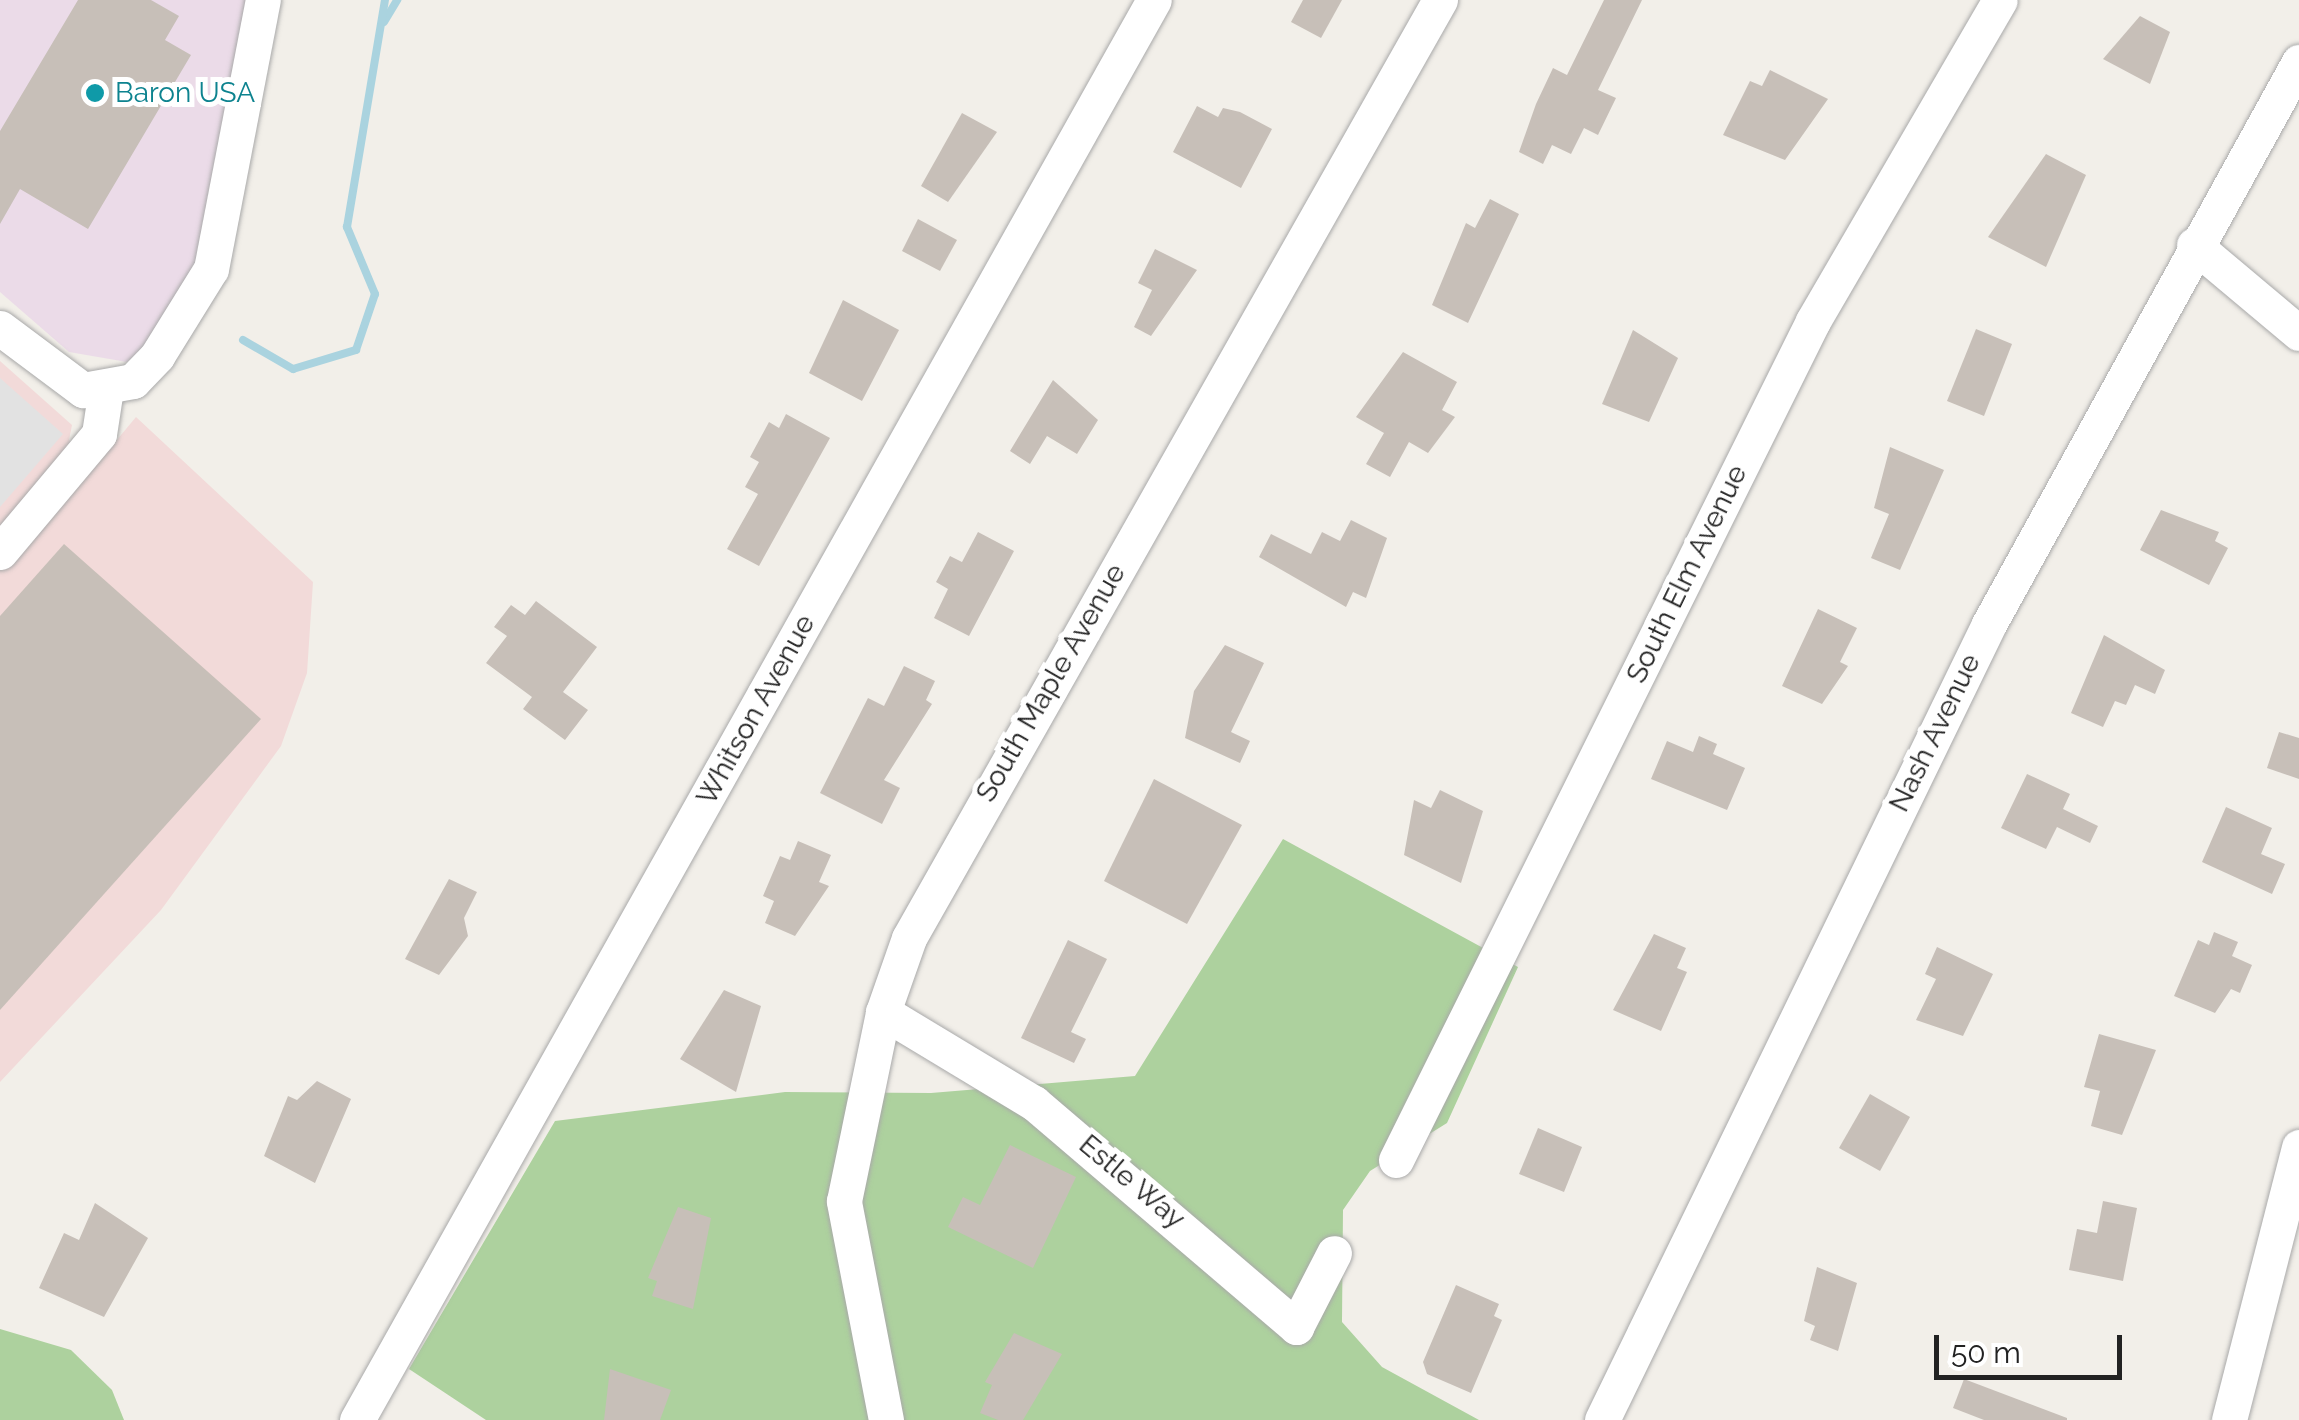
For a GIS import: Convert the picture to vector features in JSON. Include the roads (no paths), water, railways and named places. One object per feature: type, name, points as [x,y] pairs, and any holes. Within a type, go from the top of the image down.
[{"type":"street","points":[[0,328],[58,378],[106,388],[133,381],[157,356],[211,269],[264,0]]},
{"type":"street","name":"Whitson Avenue","points":[[357,1420],[1154,0]]},
{"type":"street","name":"South Maple Avenue","points":[[886,1420],[844,1201],[883,1012],[938,880],[1440,0]]},
{"type":"street","name":"South Elm Avenue","points":[[1396,1160],[1812,321],[2000,0]]},
{"type":"street","name":"Nash Avenue","points":[[1602,1420],[1989,624],[2194,245],[2299,62]]},
{"type":"street","points":[[2194,245],[2299,333]]},
{"type":"street","points":[[0,552],[99,434],[106,388]]},
{"type":"street","name":"Estle Way","points":[[883,1012],[1034,1103],[1296,1326],[1334,1253]]},
{"type":"street","points":[[2229,1420],[2299,1146]]},
{"type":"waterway","points":[[243,340],[293,369],[356,350],[375,294],[347,227],[385,0]]},
{"type":"waterway","points":[[384,22],[397,0]]},
{"type":"place","name":"Baron USA","points":[[95,93]]}]
